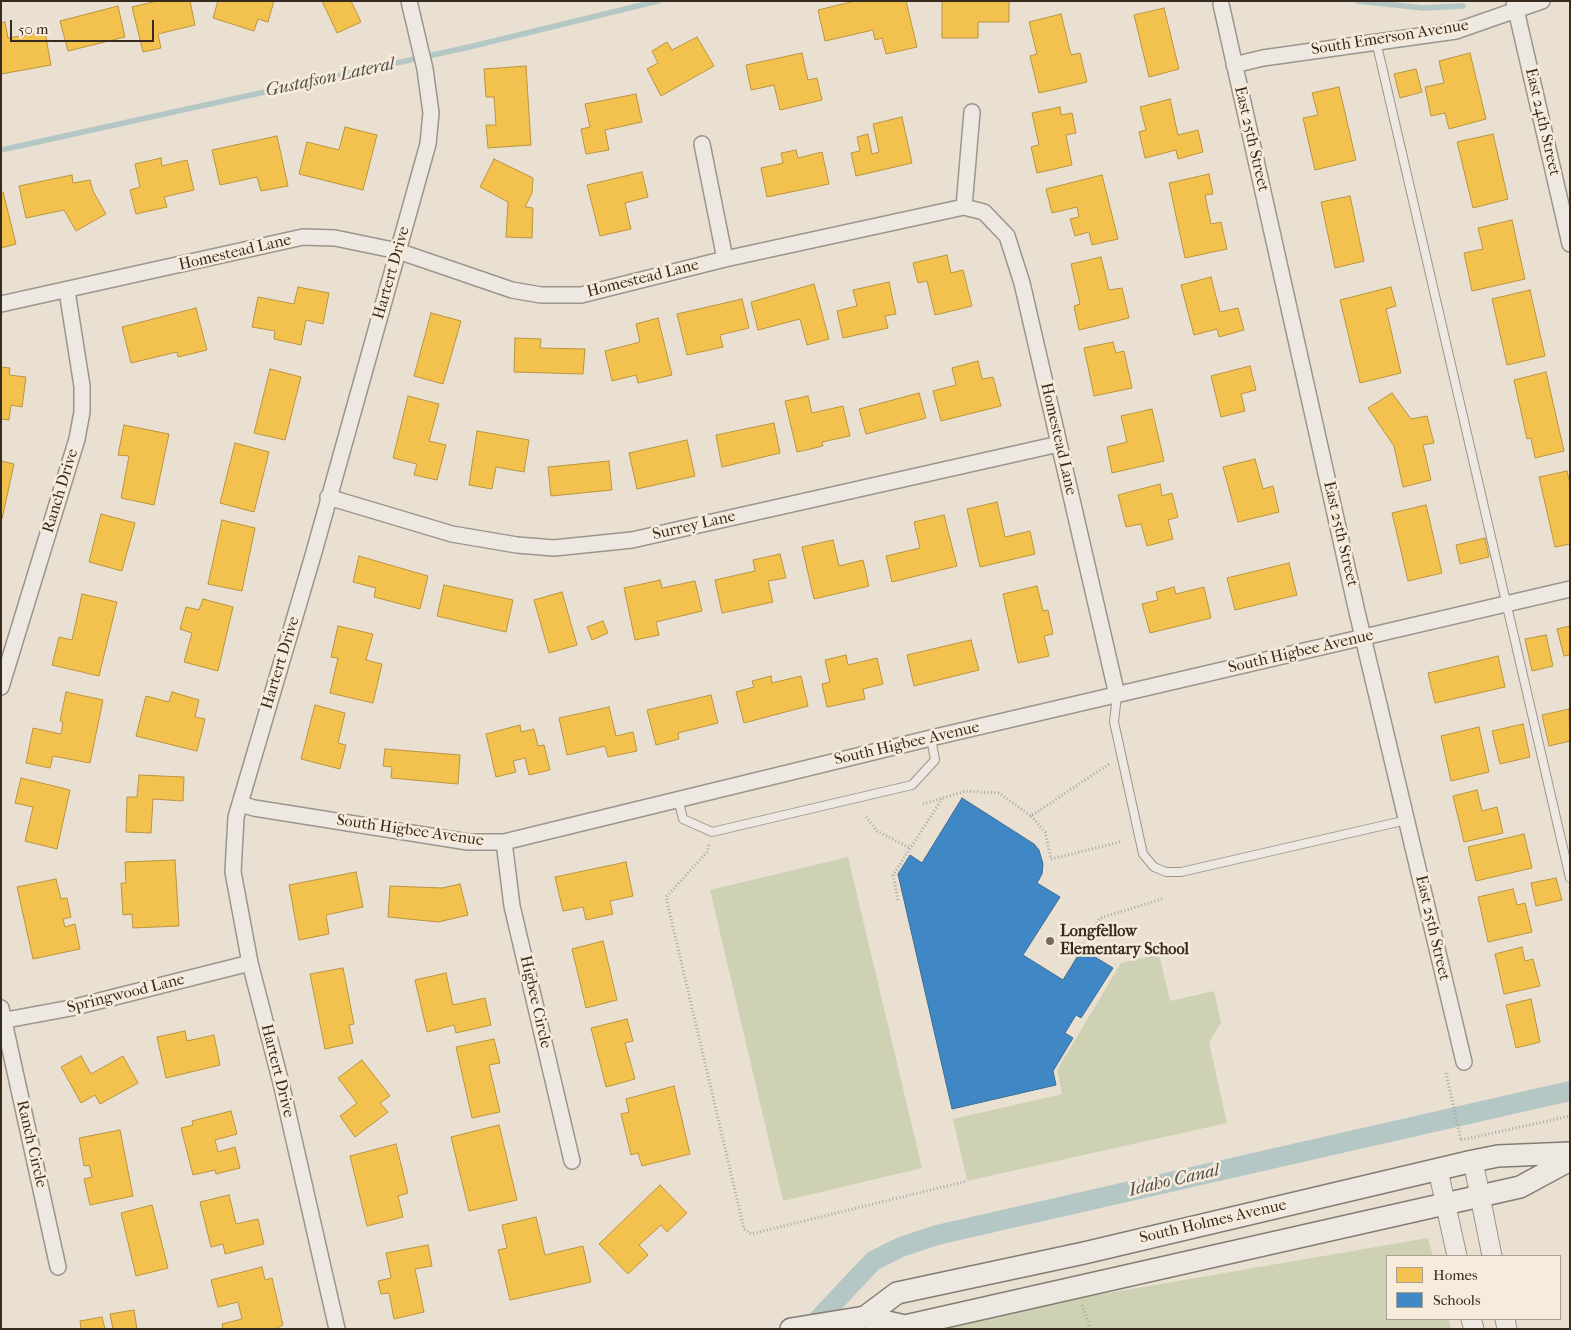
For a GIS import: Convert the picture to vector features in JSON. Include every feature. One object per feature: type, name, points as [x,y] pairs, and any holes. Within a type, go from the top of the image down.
[{"type":"main road","name":"South Holmes Avenue","points":[[865,1317],[897,1293],[1084,1253],[1473,1161],[1498,1156],[1570,1153]]},
{"type":"main road","name":"South Holmes Avenue","points":[[791,1329],[865,1317],[905,1326],[1520,1187],[1570,1160]]},
{"type":"street","name":"Hartert Drive","points":[[337,1329],[283,1092],[250,963],[233,872],[236,817],[314,552],[428,144],[431,113],[421,48],[409,1]]},
{"type":"street","name":"South Emerson Avenue","points":[[1234,65],[1263,58],[1456,31],[1493,20],[1515,5],[1542,1]]},
{"type":"street","name":"East 25th Street","points":[[1221,4],[1363,637],[1464,1062]]},
{"type":"street","name":"East 24th Street","points":[[1515,5],[1570,244]]},
{"type":"street","points":[[964,207],[972,112]]},
{"type":"street","points":[[702,144],[725,259]]},
{"type":"street","name":"Homestead Lane","points":[[1,304],[67,291],[303,237],[335,238],[398,251],[512,290],[541,294],[581,295],[725,259],[964,207],[984,212],[1007,236],[1022,283],[1117,695]]},
{"type":"street","name":"Ranch Drive","points":[[1,687],[79,430],[82,386],[67,291]]},
{"type":"street","name":"Surrey Lane","points":[[328,497],[452,534],[517,545],[554,548],[632,540],[1059,444]]},
{"type":"street","name":"South Higbee Avenue","points":[[241,804],[254,808],[468,842],[504,842],[678,798],[1570,589]]},
{"type":"street","name":"Higbee Circle","points":[[504,842],[512,906],[572,1161]]},
{"type":"street","name":"Springwood Lane","points":[[2,1016],[71,1008],[250,963]]},
{"type":"street","name":"Ranch Circle","points":[[2,1016],[58,1267]]},
{"type":"street","points":[[1473,1161],[1492,1255]]},
{"type":"street","points":[[1438,1170],[1457,1255]]},
{"type":"lane","points":[[1376,41],[1570,878]]},
{"type":"lane","points":[[1117,695],[1114,722],[1143,854],[1154,867],[1166,872],[1181,872],[1406,820]]},
{"type":"lane","points":[[678,798],[683,819],[712,832],[912,785],[935,760],[931,738]]},
{"type":"path","points":[[1031,816],[1109,764]]},
{"type":"path","points":[[923,804],[966,791],[999,793],[1031,816],[1045,832],[1051,859],[1120,842]]},
{"type":"path","points":[[898,900],[892,875],[942,798]]},
{"type":"path","points":[[866,817],[877,831],[910,848]]},
{"type":"path","points":[[712,832],[707,852],[666,897],[744,1229],[751,1234],[967,1181]]},
{"type":"path","points":[[1084,944],[1100,918],[1162,899]]},
{"type":"path","points":[[1446,1073],[1461,1139],[1570,1116]]},
{"type":"path","points":[[1075,1288],[1092,1329]]},
{"type":"green space","points":[[848,857],[922,1168],[783,1201],[710,890]]},
{"type":"green space","points":[[1159,954],[1170,1001],[1214,991],[1221,1023],[1209,1042],[1227,1123],[967,1181],[953,1119],[1062,1094],[1057,1070],[1121,963]]},
{"type":"green space","points":[[1428,1238],[1433,1255],[1386,1255],[1386,1320],[1449,1320],[1451,1329],[899,1329]]},
{"type":"building: Homes","points":[[157,1],[190,1],[195,25],[158,34],[161,48],[143,52],[132,7]]},
{"type":"building: Homes","points":[[218,1],[274,1],[268,22],[258,19],[254,31],[213,18]]},
{"type":"building: Homes","points":[[322,1],[351,1],[361,22],[337,33]]},
{"type":"building: Homes","points":[[855,1],[906,1],[917,47],[886,54],[882,38],[875,40],[873,30],[825,41],[818,10]]},
{"type":"building: Homes","points":[[942,1],[1009,1],[1009,22],[978,22],[978,38],[942,38]]},
{"type":"building: Homes","points":[[118,6],[125,37],[68,51],[60,21]]},
{"type":"building: Homes","points":[[1164,8],[1179,69],[1149,77],[1134,15]]},
{"type":"building: Homes","points":[[1061,14],[1071,55],[1080,53],[1087,82],[1039,93],[1030,56],[1037,54],[1029,22]]},
{"type":"building: Homes","points":[[5,22],[8,38],[45,32],[51,65],[1,74],[1,23]]},
{"type":"building: Homes","points":[[697,37],[714,66],[661,96],[647,69],[658,63],[652,51],[667,42],[672,50]]},
{"type":"building: Homes","points":[[802,53],[808,80],[817,78],[822,100],[780,110],[774,85],[751,90],[746,65]]},
{"type":"building: Homes","points":[[1470,53],[1486,119],[1449,129],[1445,113],[1431,116],[1425,87],[1444,83],[1439,61]]},
{"type":"building: Homes","points":[[526,66],[531,145],[488,148],[486,125],[496,125],[494,97],[486,97],[484,69]]},
{"type":"building: Homes","points":[[1416,69],[1422,92],[1400,98],[1394,74]]},
{"type":"building: Homes","points":[[1339,87],[1356,160],[1315,170],[1303,118],[1318,115],[1312,93]]},
{"type":"building: Homes","points":[[636,94],[642,122],[605,130],[609,150],[586,154],[581,129],[590,127],[585,104]]},
{"type":"building: Homes","points":[[1170,99],[1178,135],[1198,130],[1203,152],[1178,159],[1176,150],[1145,158],[1139,132],[1146,130],[1140,107]]},
{"type":"building: Homes","points":[[1060,107],[1061,115],[1072,113],[1076,133],[1066,135],[1072,165],[1037,173],[1031,147],[1039,145],[1032,113]]},
{"type":"building: Homes","points":[[902,117],[912,163],[856,176],[851,153],[860,151],[857,137],[868,134],[872,154],[879,152],[873,124]]},
{"type":"building: Homes","points":[[345,127],[377,135],[363,190],[299,174],[307,142],[339,150]]},
{"type":"building: Homes","points":[[1493,134],[1508,199],[1473,208],[1457,142]]},
{"type":"building: Homes","points":[[277,136],[288,186],[261,191],[257,177],[220,185],[212,150]]},
{"type":"building: Homes","points":[[796,150],[798,158],[822,152],[829,184],[767,197],[761,168],[783,163],[781,153]]},
{"type":"building: Homes","points":[[161,158],[162,166],[187,160],[194,190],[164,197],[167,207],[136,214],[130,190],[140,187],[135,164]]},
{"type":"building: Homes","points":[[494,159],[533,178],[532,193],[525,207],[533,208],[532,238],[506,237],[508,202],[480,187]]},
{"type":"building: Homes","points":[[642,172],[648,197],[625,203],[631,229],[600,236],[587,185]]},
{"type":"building: Homes","points":[[1209,174],[1213,194],[1205,195],[1211,224],[1221,222],[1227,249],[1185,258],[1169,183]]},
{"type":"building: Homes","points":[[72,175],[73,183],[90,180],[93,191],[106,214],[76,231],[64,210],[26,218],[19,186]]},
{"type":"building: Homes","points":[[1102,175],[1118,239],[1092,245],[1089,232],[1075,236],[1070,219],[1079,217],[1077,207],[1052,213],[1046,189]]},
{"type":"building: Homes","points":[[1,192],[3,192],[16,244],[1,248]]},
{"type":"building: Homes","points":[[1350,196],[1364,261],[1335,268],[1321,202]]},
{"type":"building: Homes","points":[[1512,220],[1525,279],[1472,291],[1464,253],[1483,249],[1478,228]]},
{"type":"building: Homes","points":[[947,255],[951,273],[963,270],[972,306],[935,315],[927,281],[918,283],[913,263]]},
{"type":"building: Homes","points":[[1101,257],[1109,290],[1122,288],[1129,318],[1079,330],[1074,306],[1080,304],[1071,264]]},
{"type":"building: Homes","points":[[1211,277],[1220,312],[1238,308],[1244,330],[1219,337],[1217,329],[1194,335],[1181,285]]},
{"type":"building: Homes","points":[[889,282],[896,314],[885,316],[888,328],[843,338],[837,311],[857,306],[853,290]]},
{"type":"building: Homes","points":[[814,284],[829,339],[807,345],[800,319],[758,330],[751,302]]},
{"type":"building: Homes","points":[[298,287],[329,293],[323,324],[306,320],[301,345],[274,339],[275,331],[252,327],[258,297],[294,304]]},
{"type":"building: Homes","points":[[1391,287],[1396,306],[1386,309],[1401,373],[1360,383],[1340,300]]},
{"type":"building: Homes","points":[[1530,290],[1545,356],[1507,365],[1492,299]]},
{"type":"building: Homes","points":[[742,299],[749,328],[720,335],[723,347],[687,355],[677,314]]},
{"type":"building: Homes","points":[[196,308],[207,350],[178,357],[177,352],[131,363],[122,327]]},
{"type":"building: Homes","points":[[431,313],[461,321],[443,384],[414,376]]},
{"type":"building: Homes","points":[[658,318],[672,375],[638,383],[636,375],[612,381],[605,351],[640,342],[636,324]]},
{"type":"building: Homes","points":[[515,338],[541,339],[540,348],[585,349],[583,374],[514,372]]},
{"type":"building: Homes","points":[[1113,342],[1116,353],[1124,351],[1132,388],[1094,396],[1084,348]]},
{"type":"building: Homes","points":[[978,361],[982,379],[993,377],[1001,406],[941,421],[933,391],[956,385],[952,368]]},
{"type":"building: Homes","points":[[1250,366],[1256,390],[1241,394],[1245,411],[1221,417],[1211,376]]},
{"type":"building: Homes","points":[[1,367],[10,368],[9,375],[26,377],[22,407],[11,405],[9,420],[1,419]]},
{"type":"building: Homes","points":[[270,369],[301,377],[285,440],[254,433]]},
{"type":"building: Homes","points":[[1546,372],[1564,451],[1535,458],[1531,438],[1527,439],[1514,380]]},
{"type":"building: Homes","points":[[919,393],[926,418],[866,434],[859,409]]},
{"type":"building: Homes","points":[[1392,393],[1411,419],[1427,416],[1434,443],[1423,445],[1431,480],[1403,487],[1394,446],[1368,408]]},
{"type":"building: Homes","points":[[408,396],[439,404],[429,441],[446,445],[437,480],[414,475],[417,464],[393,458]]},
{"type":"building: Homes","points":[[808,396],[812,413],[843,406],[850,436],[822,442],[823,446],[797,452],[785,401]]},
{"type":"building: Homes","points":[[1152,409],[1164,461],[1112,473],[1107,447],[1127,442],[1121,416]]},
{"type":"building: Homes","points":[[774,423],[780,453],[722,467],[716,435]]},
{"type":"building: Homes","points":[[124,425],[169,434],[154,505],[121,498],[129,456],[118,455]]},
{"type":"building: Homes","points":[[477,431],[529,440],[524,472],[496,467],[492,489],[469,485]]},
{"type":"building: Homes","points":[[687,440],[695,476],[637,489],[629,453]]},
{"type":"building: Homes","points":[[235,443],[269,452],[254,512],[220,503]]},
{"type":"building: Homes","points":[[1255,459],[1263,489],[1273,486],[1279,512],[1238,522],[1223,467]]},
{"type":"building: Homes","points":[[1,461],[14,464],[2,519],[1,518]]},
{"type":"building: Homes","points":[[609,461],[612,490],[551,496],[548,467]]},
{"type":"building: Homes","points":[[1567,471],[1570,484],[1570,544],[1555,547],[1539,477]]},
{"type":"building: Homes","points":[[1160,484],[1162,496],[1172,493],[1178,517],[1168,520],[1173,539],[1147,546],[1141,524],[1126,527],[1118,495]]},
{"type":"building: Homes","points":[[997,502],[1005,537],[1030,531],[1035,554],[980,567],[967,509]]},
{"type":"building: Homes","points":[[1426,505],[1442,573],[1408,581],[1392,513]]},
{"type":"building: Homes","points":[[101,514],[135,523],[122,571],[89,562]]},
{"type":"building: Homes","points":[[944,515],[957,566],[892,582],[886,556],[920,548],[914,522]]},
{"type":"building: Homes","points":[[222,520],[255,528],[242,591],[208,584]]},
{"type":"building: Homes","points":[[1485,538],[1489,557],[1460,564],[1456,545]]},
{"type":"building: Homes","points":[[833,540],[839,566],[863,560],[869,586],[814,599],[802,547]]},
{"type":"building: Homes","points":[[780,554],[786,578],[768,581],[773,602],[722,613],[715,580],[755,571],[753,560]]},
{"type":"building: Homes","points":[[359,556],[428,576],[420,609],[374,597],[376,588],[353,582]]},
{"type":"building: Homes","points":[[1289,563],[1297,595],[1235,610],[1227,578]]},
{"type":"building: Homes","points":[[660,580],[662,588],[695,581],[702,611],[656,622],[659,635],[635,640],[624,588]]},
{"type":"building: Homes","points":[[444,585],[513,600],[506,632],[437,616]]},
{"type":"building: Homes","points":[[1037,586],[1043,611],[1048,610],[1053,634],[1044,636],[1049,656],[1018,663],[1003,594]]},
{"type":"building: Homes","points":[[1174,587],[1176,594],[1204,587],[1211,618],[1150,633],[1142,604],[1158,600],[1156,592]]},
{"type":"building: Homes","points":[[562,592],[577,645],[549,653],[534,600]]},
{"type":"building: Homes","points":[[82,594],[117,602],[99,676],[52,665],[59,637],[72,640]]},
{"type":"building: Homes","points":[[203,599],[233,607],[218,671],[184,662],[192,633],[180,629],[186,607],[199,610]]},
{"type":"building: Homes","points":[[603,621],[608,633],[592,640],[587,627]]},
{"type":"building: Homes","points":[[338,626],[373,634],[366,660],[382,664],[373,703],[330,693],[338,658],[331,657]]},
{"type":"building: Homes","points":[[1570,626],[1570,655],[1564,656],[1557,629]]},
{"type":"building: Homes","points":[[1546,635],[1553,666],[1532,671],[1525,639]]},
{"type":"building: Homes","points":[[971,640],[979,670],[914,686],[907,655]]},
{"type":"building: Homes","points":[[846,655],[848,665],[877,658],[883,684],[863,689],[865,699],[827,707],[822,684],[830,682],[825,660]]},
{"type":"building: Homes","points":[[1498,656],[1505,687],[1435,703],[1428,673]]},
{"type":"building: Homes","points":[[771,676],[772,683],[801,676],[808,706],[744,723],[736,692],[754,687],[752,681]]},
{"type":"building: Homes","points":[[66,692],[103,700],[90,763],[53,756],[50,768],[26,763],[33,728],[61,734],[63,722],[60,721]]},
{"type":"building: Homes","points":[[172,692],[199,700],[195,717],[205,719],[197,751],[136,736],[146,696],[169,702]]},
{"type":"building: Homes","points":[[711,695],[718,723],[678,733],[679,739],[656,745],[647,710]]},
{"type":"building: Homes","points":[[315,705],[345,713],[338,743],[346,745],[340,769],[301,759]]},
{"type":"building: Homes","points":[[609,707],[616,736],[633,732],[637,751],[608,757],[605,746],[567,755],[559,718]]},
{"type":"building: Homes","points":[[1569,709],[1570,741],[1549,746],[1542,715]]},
{"type":"building: Homes","points":[[1523,724],[1530,757],[1500,764],[1492,731]]},
{"type":"building: Homes","points":[[520,725],[521,732],[534,729],[538,746],[544,745],[550,770],[529,775],[525,758],[513,761],[516,772],[496,777],[486,734]]},
{"type":"building: Homes","points":[[1479,727],[1489,772],[1451,781],[1441,736]]},
{"type":"building: Homes","points":[[385,749],[460,755],[458,784],[391,778],[392,767],[383,766]]},
{"type":"building: Homes","points":[[139,775],[184,777],[183,801],[153,799],[151,833],[126,832],[127,797],[137,797]]},
{"type":"building: Homes","points":[[21,778],[70,790],[57,849],[25,841],[33,807],[15,803]]},
{"type":"building: Homes","points":[[1477,790],[1482,811],[1497,807],[1503,833],[1464,842],[1453,796]]},
{"type":"building: Homes","points":[[1524,834],[1532,868],[1476,881],[1468,847]]},
{"type":"building: Homes","points":[[175,860],[179,926],[133,928],[132,914],[123,915],[121,883],[126,883],[125,862]]},
{"type":"building: Homes","points":[[626,862],[633,896],[610,901],[613,914],[586,920],[583,907],[563,911],[555,877]]},
{"type":"building: Homes","points":[[356,872],[363,907],[326,915],[329,934],[299,940],[289,885]]},
{"type":"building: Homes","points":[[1556,878],[1562,900],[1536,906],[1531,883]]},
{"type":"building: Homes","points":[[56,879],[61,899],[67,898],[71,917],[63,919],[65,927],[75,924],[80,949],[33,959],[17,887]]},
{"type":"building: Homes","points":[[460,884],[468,915],[438,922],[388,917],[390,886],[442,888]]},
{"type":"building: Homes","points":[[1513,889],[1517,905],[1525,903],[1532,932],[1488,942],[1478,897]]},
{"type":"building: Homes","points":[[603,941],[617,1000],[586,1008],[572,949]]},
{"type":"building: Homes","points":[[1522,947],[1525,961],[1533,959],[1540,986],[1504,994],[1495,954]]},
{"type":"building: Homes","points":[[343,968],[354,1024],[349,1025],[353,1043],[325,1049],[310,974]]},
{"type":"building: Homes","points":[[446,973],[453,1005],[485,998],[491,1025],[456,1033],[454,1025],[427,1032],[415,980]]},
{"type":"building: Homes","points":[[1531,999],[1540,1042],[1516,1048],[1506,1005]]},
{"type":"building: Homes","points":[[627,1019],[633,1041],[625,1043],[635,1079],[606,1087],[591,1028]]},
{"type":"building: Homes","points":[[185,1031],[187,1041],[214,1035],[220,1065],[166,1078],[157,1037]]},
{"type":"building: Homes","points":[[494,1039],[500,1063],[489,1065],[500,1112],[472,1118],[456,1047]]},
{"type":"building: Homes","points":[[81,1056],[91,1074],[123,1056],[138,1083],[100,1104],[95,1095],[81,1103],[61,1067]]},
{"type":"building: Homes","points":[[362,1060],[390,1096],[380,1103],[388,1112],[355,1137],[340,1116],[357,1103],[338,1078]]},
{"type":"building: Homes","points":[[674,1086],[690,1154],[642,1166],[638,1153],[631,1155],[621,1114],[629,1112],[626,1099]]},
{"type":"building: Homes","points":[[231,1111],[237,1134],[215,1140],[218,1152],[235,1147],[240,1168],[216,1174],[215,1170],[193,1175],[181,1128],[193,1125],[192,1121]]},
{"type":"building: Homes","points":[[499,1125],[517,1200],[469,1211],[451,1137]]},
{"type":"building: Homes","points":[[120,1130],[133,1196],[90,1205],[84,1179],[92,1177],[89,1165],[84,1166],[79,1138]]},
{"type":"building: Homes","points":[[396,1144],[408,1193],[398,1196],[403,1217],[367,1226],[350,1156]]},
{"type":"building: Homes","points":[[660,1185],[687,1213],[667,1232],[661,1225],[639,1245],[648,1255],[628,1274],[599,1244]]},
{"type":"building: Homes","points":[[229,1195],[236,1224],[258,1219],[264,1244],[225,1254],[223,1244],[211,1247],[200,1202]]},
{"type":"building: Homes","points":[[152,1205],[168,1268],[136,1276],[121,1213]]},
{"type":"building: Homes","points":[[536,1217],[545,1255],[583,1246],[591,1282],[510,1300],[498,1250],[507,1248],[502,1225]]},
{"type":"building: Homes","points":[[428,1245],[432,1266],[415,1269],[424,1312],[394,1319],[389,1293],[381,1294],[378,1281],[391,1278],[386,1253]]},
{"type":"building: Homes","points":[[262,1267],[265,1280],[272,1278],[283,1325],[275,1329],[223,1329],[222,1324],[242,1319],[238,1302],[218,1307],[211,1280]]},
{"type":"building: Homes","points":[[134,1310],[137,1329],[113,1329],[110,1314]]},
{"type":"building: Homes","points":[[102,1317],[105,1329],[81,1329],[80,1321]]},
{"type":"building: Schools","points":[[962,798],[1034,844],[1039,850],[1043,864],[1042,874],[1037,883],[1060,897],[1023,955],[1063,980],[1082,949],[1113,968],[1081,1018],[1076,1015],[1065,1033],[1073,1038],[1053,1071],[1056,1085],[952,1109],[898,874],[910,855],[922,863]]},
{"type":"waterway","name":"Gustafson Lateral","points":[[1,150],[469,47],[658,1]]},
{"type":"waterway","name":"Gustafson Lateral","points":[[1357,1],[1423,8],[1463,6]]},
{"type":"waterway","name":"Idaho Canal","points":[[809,1329],[873,1261],[901,1247],[937,1235],[1570,1091]]},
{"type":"place","name":"Longfellow Elementary School","points":[[1050,941]]}]
